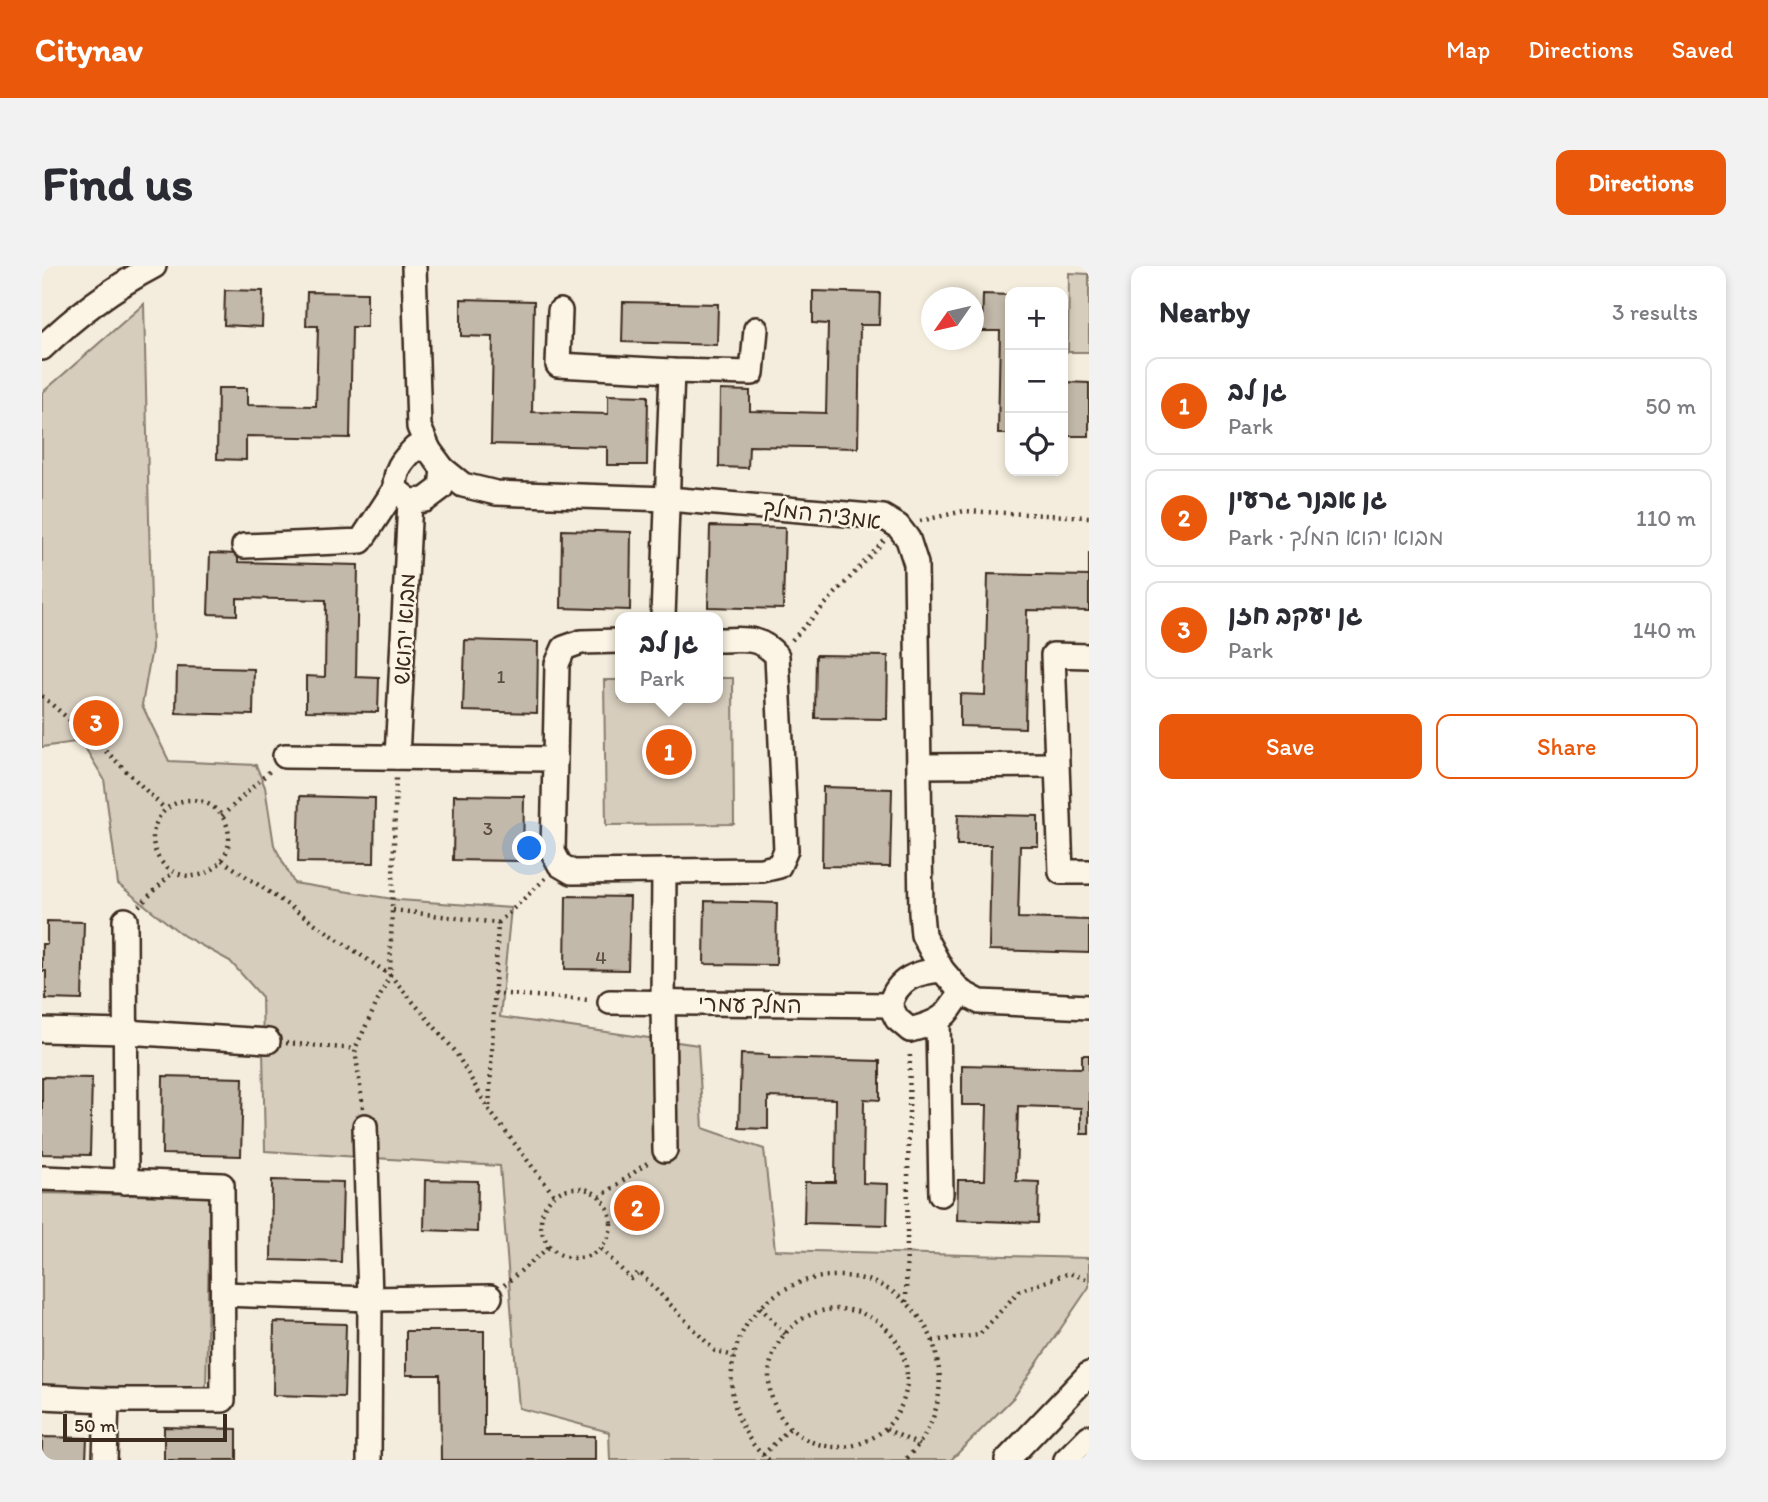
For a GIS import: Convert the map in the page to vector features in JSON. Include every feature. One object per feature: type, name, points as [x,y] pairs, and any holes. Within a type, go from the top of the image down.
[{"type":"street","points":[[42,348],[97,299],[154,266]]},
{"type":"street","name":"אמציה המלך","points":[[414,266],[419,427],[429,450],[443,469],[463,485],[496,493],[668,499],[883,517],[898,526],[908,539],[916,564],[923,935],[942,970],[961,992]]},
{"type":"street","points":[[560,311],[558,365],[752,373],[757,329]]},
{"type":"street","points":[[663,612],[673,371]]},
{"type":"street","points":[[402,495],[395,476],[401,461],[415,448],[429,450]]},
{"type":"street","points":[[402,495],[425,500],[441,488],[443,469]]},
{"type":"street","points":[[244,546],[361,541],[402,495]]},
{"type":"street","name":"מבוא יהואש","points":[[397,757],[402,495]]},
{"type":"street","points":[[615,641],[581,642],[564,648],[557,664],[553,852],[559,865],[572,872],[762,870],[779,866],[786,850],[777,656],[768,645],[755,639],[723,640]]},
{"type":"street","points":[[1089,656],[1053,655],[1061,872],[1089,872]]},
{"type":"street","points":[[285,756],[555,759]]},
{"type":"street","points":[[920,766],[1056,765]]},
{"type":"street","points":[[664,871],[664,1150]]},
{"type":"street","points":[[125,920],[126,1182]]},
{"type":"street","points":[[942,970],[923,971],[903,981],[893,994],[890,1005],[897,1019],[910,1030],[938,1021],[949,1011],[961,992],[980,1002],[1089,1007]]},
{"type":"street","name":"המלך עמרי","points":[[610,1002],[890,1005]]},
{"type":"street","points":[[938,1021],[941,1194]]},
{"type":"street","points":[[42,1030],[268,1041]]},
{"type":"street","points":[[365,1126],[370,1299],[369,1460]]},
{"type":"street","points":[[42,1178],[222,1185],[223,1400],[42,1397]]},
{"type":"street","points":[[223,1294],[370,1299],[490,1297]]},
{"type":"street","points":[[1007,1460],[1089,1374]]},
{"type":"street","points":[[105,1460],[107,1400]]},
{"type":"street","points":[[1066,1460],[1089,1437]]},
{"type":"path","points":[[42,696],[109,754],[165,809]]},
{"type":"path","points":[[222,816],[285,756]]},
{"type":"path","points":[[365,1126],[355,1049],[390,975],[397,757]]},
{"type":"path","points":[[188,799],[201,801],[222,816],[229,838],[222,860],[214,868],[194,876],[184,875],[173,872],[156,854],[153,831],[157,819],[165,809],[176,802],[188,799]]},
{"type":"path","points":[[222,860],[390,975],[455,1051],[489,1111],[554,1195]]},
{"type":"path","points":[[489,1111],[498,923],[559,865]]},
{"type":"path","points":[[125,920],[173,872]]},
{"type":"path","points":[[392,910],[498,923]]},
{"type":"path","points":[[495,993],[610,1002]]},
{"type":"path","points":[[906,1302],[910,1030]]},
{"type":"path","points":[[268,1041],[355,1049]]},
{"type":"path","points":[[600,1197],[664,1150]]},
{"type":"path","points":[[582,1188],[600,1197],[611,1217],[611,1229],[601,1249],[580,1259],[558,1254],[549,1247],[540,1226],[541,1214],[554,1195],[562,1190],[582,1188]]},
{"type":"path","points":[[490,1297],[549,1247]]},
{"type":"path","points":[[601,1249],[631,1279],[639,1272],[715,1351],[734,1356]]},
{"type":"path","points":[[933,1341],[979,1335],[1019,1290],[1069,1273],[1089,1280]]},
{"type":"path","points":[[769,1460],[746,1434],[735,1409],[731,1382],[734,1356],[744,1330],[760,1307],[781,1290],[805,1279],[831,1275],[858,1278],[884,1287],[906,1302],[922,1320],[933,1341],[940,1377],[936,1413],[919,1445],[904,1460]]},
{"type":"path","points":[[760,1307],[785,1334]]},
{"type":"path","points":[[842,1309],[863,1314],[881,1325],[896,1340],[901,1350],[907,1381],[904,1399],[897,1415],[886,1429],[866,1442],[844,1448],[820,1445],[798,1435],[782,1418],[771,1397],[769,1373],[774,1352],[785,1334],[801,1320],[821,1311],[842,1309]]},
{"type":"path","points":[[763,1455],[791,1427]]},
{"type":"path","points":[[886,1429],[919,1445]]},
{"type":"shaded area","points":[[1069,273],[1089,274],[1089,352],[1068,352]]},
{"type":"shaded area","points":[[144,304],[152,648],[142,705],[169,761],[256,765],[265,787],[274,845],[294,883],[399,900],[511,908],[500,1017],[698,1045],[703,1128],[764,1149],[775,1250],[1089,1258],[1089,1287],[1014,1397],[951,1460],[610,1460],[609,1432],[519,1408],[500,1166],[265,1151],[262,997],[230,961],[184,936],[118,884],[104,779],[81,741],[42,747],[42,393]]},
{"type":"shaded area","points":[[723,678],[733,678],[734,824],[606,825],[604,680],[615,680],[615,703],[723,703]]},
{"type":"shaded area","points":[[42,1193],[210,1197],[206,1389],[42,1385]]},
{"type":"building","points":[[225,290],[263,291],[262,327],[224,325]]},
{"type":"building","points":[[813,291],[880,293],[879,325],[860,325],[858,448],[749,446],[748,468],[719,467],[720,390],[750,391],[750,411],[826,413],[828,324],[813,323]]},
{"type":"building","points":[[307,292],[367,293],[367,327],[352,327],[350,438],[246,436],[246,460],[217,459],[218,388],[247,388],[247,405],[316,406],[318,326],[306,326]]},
{"type":"building","points":[[984,294],[1005,295],[1005,434],[998,434],[1000,331],[984,331]]},
{"type":"building","points":[[461,299],[534,301],[532,412],[608,414],[608,395],[648,396],[647,465],[607,465],[607,447],[491,444],[493,337],[461,336]]},
{"type":"building","points":[[623,302],[718,304],[717,345],[622,342]]},
{"type":"building","points":[[1068,382],[1089,383],[1089,436],[1068,436]]},
{"type":"building","points":[[710,526],[785,528],[783,609],[708,607]]},
{"type":"building","points":[[562,530],[631,532],[630,610],[561,608]]},
{"type":"building","points":[[210,553],[238,554],[238,562],[358,565],[356,677],[379,678],[378,712],[306,711],[306,676],[325,677],[326,600],[237,598],[237,615],[208,614]]},
{"type":"building","points":[[988,574],[1089,576],[1089,611],[1027,610],[1025,728],[960,726],[960,694],[985,695]]},
{"type":"building","points":[[465,640],[538,642],[537,713],[463,711]]},
{"type":"building","points":[[816,655],[888,656],[887,719],[815,718]]},
{"type":"building","points":[[177,667],[254,669],[253,715],[176,713]]},
{"type":"building","points":[[823,787],[892,789],[890,867],[822,866]]},
{"type":"building","points":[[454,795],[524,796],[523,861],[453,860]]},
{"type":"building","points":[[300,796],[375,798],[374,863],[298,862]]},
{"type":"building","points":[[958,814],[1038,816],[1038,846],[1020,846],[1018,918],[1089,920],[1089,953],[989,950],[991,845],[957,845]]},
{"type":"building","points":[[566,896],[630,897],[628,970],[565,969]]},
{"type":"building","points":[[705,901],[777,903],[776,965],[704,964]]},
{"type":"building","points":[[47,921],[84,922],[82,1000],[46,999],[42,944],[47,944]]},
{"type":"building","points":[[741,1054],[769,1055],[769,1058],[880,1061],[880,1100],[864,1099],[863,1183],[888,1184],[887,1225],[804,1223],[805,1182],[835,1182],[836,1099],[768,1097],[768,1129],[739,1128]]},
{"type":"building","points":[[1082,1055],[1089,1055],[1089,1134],[1081,1134],[1081,1108],[1018,1106],[1016,1181],[1039,1182],[1038,1223],[957,1220],[958,1180],[985,1180],[987,1105],[962,1105],[962,1065],[1082,1068]]},
{"type":"building","points":[[163,1076],[243,1078],[241,1156],[162,1154]]},
{"type":"building","points":[[42,1077],[92,1078],[90,1155],[42,1154]]},
{"type":"building","points":[[272,1180],[343,1182],[341,1262],[271,1260]]},
{"type":"building","points":[[425,1180],[478,1181],[477,1232],[424,1230]]},
{"type":"building","points":[[274,1322],[346,1324],[344,1397],[273,1395]]},
{"type":"building","points":[[406,1331],[484,1331],[484,1436],[595,1436],[595,1460],[441,1460],[440,1375],[406,1375]]},
{"type":"building","points":[[164,1427],[237,1429],[237,1460],[164,1460]]},
{"type":"building","points":[[42,1437],[87,1438],[86,1460],[42,1460]]},
{"type":"place","name":"גן יעקב חזן","points":[[96,723]]},
{"type":"place","name":"גן לב","points":[[669,752]]},
{"type":"place","name":"גן אבנר גרעין","points":[[637,1208]]}]
